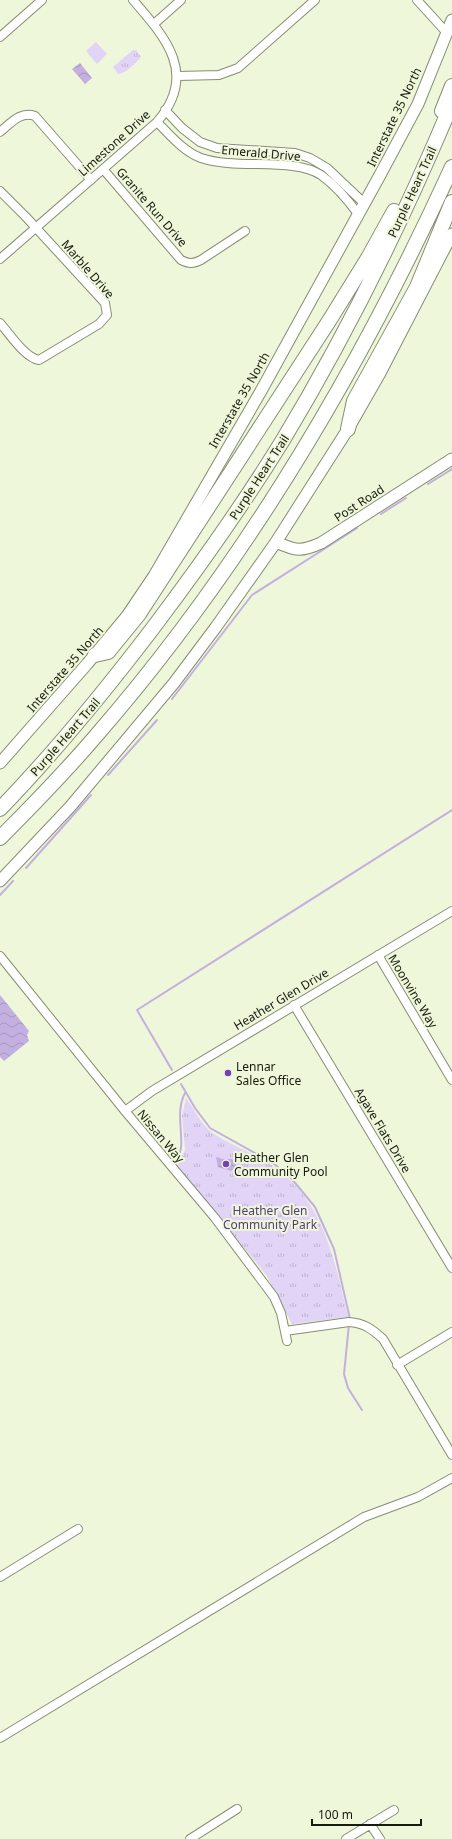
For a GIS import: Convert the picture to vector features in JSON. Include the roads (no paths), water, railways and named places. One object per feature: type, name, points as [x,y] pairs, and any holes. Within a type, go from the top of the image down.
[{"type":"highway","points":[[95,655],[108,652],[139,614],[333,315],[398,205],[434,130],[452,86]]},
{"type":"highway","name":"Purple Heart Trail","points":[[0,809],[61,743],[117,676],[191,578],[282,441],[347,326],[379,265],[431,154],[452,103]]},
{"type":"highway","name":"Purple Heart Trail","points":[[0,838],[95,738],[149,672],[206,596],[264,512],[307,444],[374,327],[399,280],[452,167]]},
{"type":"highway","points":[[348,429],[354,401],[417,287],[452,202]]},
{"type":"main road","name":"Interstate 35 North","points":[[0,763],[95,655],[127,616],[154,576],[261,391],[358,214],[365,204],[418,104],[452,20]]},
{"type":"main road","points":[[0,882],[70,807],[170,688],[216,627],[276,542],[348,429],[391,353],[452,234]]},
{"type":"main road","name":"Post Road","points":[[276,542],[293,550],[306,550],[321,543],[452,459]]},
{"type":"street","points":[[0,37],[42,0]]},
{"type":"street","points":[[134,0],[154,24],[171,52],[178,76],[219,75],[238,68],[315,0]]},
{"type":"street","points":[[154,24],[182,0]]},
{"type":"street","points":[[417,0],[447,33]]},
{"type":"street","name":"Limestone Drive","points":[[0,259],[157,122],[171,101],[178,76]]},
{"type":"street","name":"Emerald Drive","points":[[165,110],[182,128],[200,142],[217,148],[295,153],[310,158],[327,168],[365,204]]},
{"type":"street","points":[[0,132],[17,117],[27,113],[35,116],[90,180]]},
{"type":"street","name":"Emerald Drive","points":[[157,122],[186,149],[200,157],[216,162],[286,166],[312,171],[320,175],[346,198],[358,214]]},
{"type":"street","name":"Granite Run Drive","points":[[103,169],[181,260],[194,263],[201,260],[245,231]]},
{"type":"street","points":[[0,192],[35,228]]},
{"type":"street","name":"Marble Drive","points":[[0,323],[25,352],[33,359],[39,360],[99,324],[108,315],[105,303],[35,228]]},
{"type":"street","name":"Heather Glen Drive","points":[[124,1111],[152,1090],[452,911]]},
{"type":"street","name":"Nissan Way","points":[[0,956],[124,1111],[215,1218],[274,1297],[281,1313],[287,1341]]},
{"type":"street","name":"Moonvine Way","points":[[378,956],[452,1080]]},
{"type":"street","name":"Agave Flats Drive","points":[[294,1005],[452,1268]]},
{"type":"street","points":[[285,1331],[342,1322],[356,1322],[372,1328],[383,1339],[397,1365],[452,1455]]},
{"type":"street","points":[[397,1365],[452,1332]]},
{"type":"street","points":[[0,1738],[364,1516],[418,1498],[452,1478]]},
{"type":"street","points":[[0,1577],[78,1529]]},
{"type":"street","points":[[190,1839],[237,1809]]},
{"type":"street","points":[[346,1839],[394,1810]]},
{"type":"street","points":[[370,1824],[380,1839]]},
{"type":"water","points":[[80,63],[92,78],[85,84],[72,69]]},
{"type":"water","points":[[0,995],[29,1031],[27,1035],[29,1041],[4,1061],[0,1057]]},
{"type":"water","name":"Heather Glen Community Pool","points":[[216,1157],[231,1159],[237,1167],[231,1171],[218,1167]]},
{"type":"waterway","points":[[428,484],[452,469]]},
{"type":"waterway","points":[[381,514],[406,498]]},
{"type":"waterway","points":[[172,699],[252,595],[357,528]]},
{"type":"waterway","points":[[108,775],[157,720]]},
{"type":"waterway","points":[[26,868],[91,795]]},
{"type":"waterway","points":[[172,1070],[137,1010],[452,810]]},
{"type":"waterway","points":[[0,895],[13,881]]},
{"type":"waterway","points":[[181,1084],[195,1108],[210,1128],[273,1163],[291,1178],[315,1207],[334,1249],[350,1319]]},
{"type":"waterway","points":[[177,1159],[180,1153],[181,1145],[180,1111],[185,1093]]},
{"type":"waterway","points":[[349,1324],[344,1374],[348,1388],[362,1410]]},
{"type":"place","name":"Lennar Sales Office","points":[[228,1073]]},
{"type":"place","name":"Heather Glen Community Pool","points":[[226,1164]]},
{"type":"park label","name":"Heather Glen Community Park","points":[[270,1217]]}]
